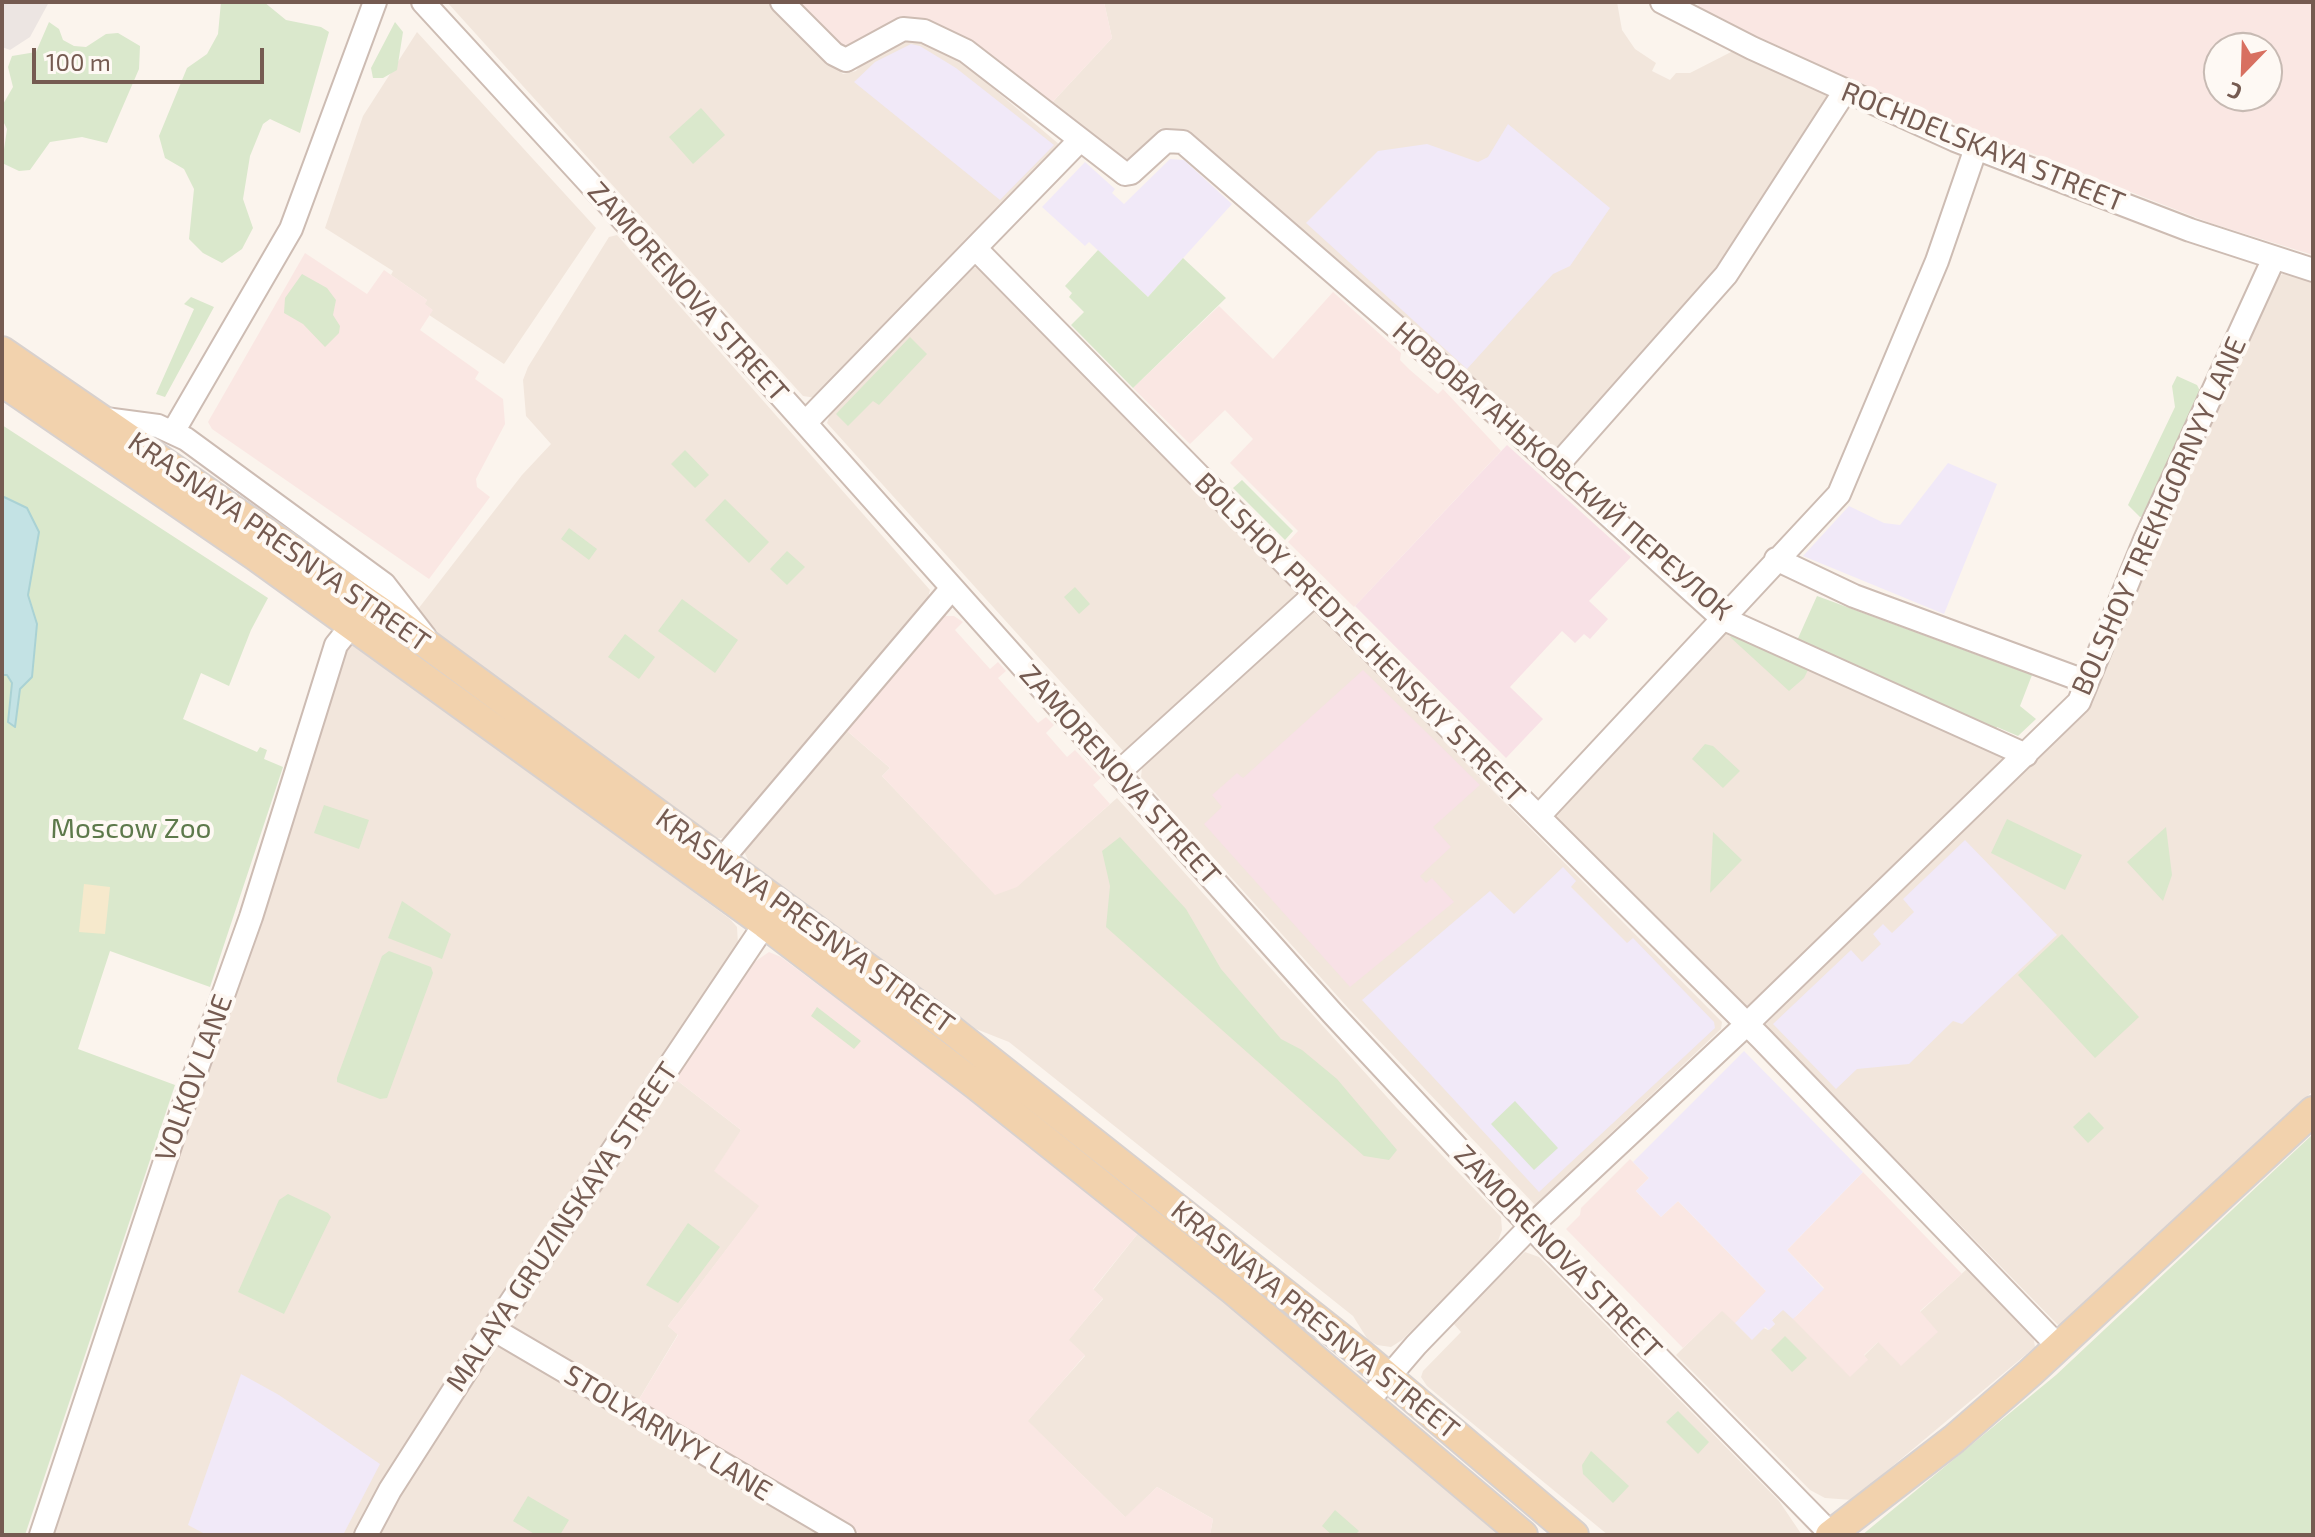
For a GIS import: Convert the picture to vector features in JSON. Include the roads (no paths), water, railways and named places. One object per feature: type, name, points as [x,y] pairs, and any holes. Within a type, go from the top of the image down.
[{"type":"main road","name":"KRASNAYA PRESNYA STREET","points":[[2,351],[439,653],[713,870]]},
{"type":"main road","name":"KRASNAYA PRESNYA STREET","points":[[2,382],[352,625],[949,1028],[1388,1376],[1574,1535]]},
{"type":"main road","name":"KRASNAYA PRESNYA STREET","points":[[773,912],[976,1085],[1368,1401],[1523,1535]]},
{"type":"main road","points":[[1831,1535],[1954,1439],[2059,1347],[2313,1111]]},
{"type":"street","points":[[173,432],[298,213],[375,2]]},
{"type":"street","name":"ZAMORENOVA STREET","points":[[423,2],[805,423],[1333,1014],[1531,1226],[1831,1535]]},
{"type":"street","points":[[782,2],[841,58],[854,58],[903,29],[924,31],[966,51],[1080,140],[805,423]]},
{"type":"street","name":"ROCHDELSKAYA STREET","points":[[1662,2],[1845,91],[1976,148],[2200,234],[2313,270]]},
{"type":"street","points":[[1556,467],[1732,268],[1845,91]]},
{"type":"street","name":"НОВОВАГАНЬКОВСКИЙ ПЕРЕУЛОК","points":[[1080,140],[1125,174],[1131,173],[1166,141],[1183,142],[1556,467],[1722,618],[2026,755]]},
{"type":"street","points":[[1539,816],[1843,487],[1937,261],[1976,148]]},
{"type":"street","name":"BOLSHOY PREDTECHENSKIY STREET","points":[[976,249],[1746,1025],[2059,1347]]},
{"type":"street","name":"BOLSHOY TREKHGORNYY LANE","points":[[1368,1401],[1388,1376],[1531,1226],[1746,1025],[2079,702],[2139,553],[2274,258]]},
{"type":"street","points":[[103,418],[158,426],[173,432],[384,584],[439,653]]},
{"type":"street","points":[[1776,559],[1854,596],[2087,682]]},
{"type":"street","points":[[713,870],[952,588]]},
{"type":"street","points":[[1118,773],[1315,594]]},
{"type":"street","points":[[352,625],[378,620],[402,626]]},
{"type":"street","name":"VOLKOV LANE","points":[[41,1535],[171,1141],[251,917],[336,645],[352,625]]},
{"type":"street","name":"MALAYA GRUZINSKAYA STREET","points":[[366,1535],[390,1490],[493,1329],[773,912]]},
{"type":"street","name":"STOLYARNYY LANE","points":[[493,1329],[844,1535]]},
{"type":"water","points":[[2,496],[27,508],[39,532],[28,595],[37,624],[32,677],[20,689],[15,727],[8,722],[12,683],[7,675],[2,675]]},
{"type":"park label","name":"Moscow Zoo","points":[[131,829]]}]
